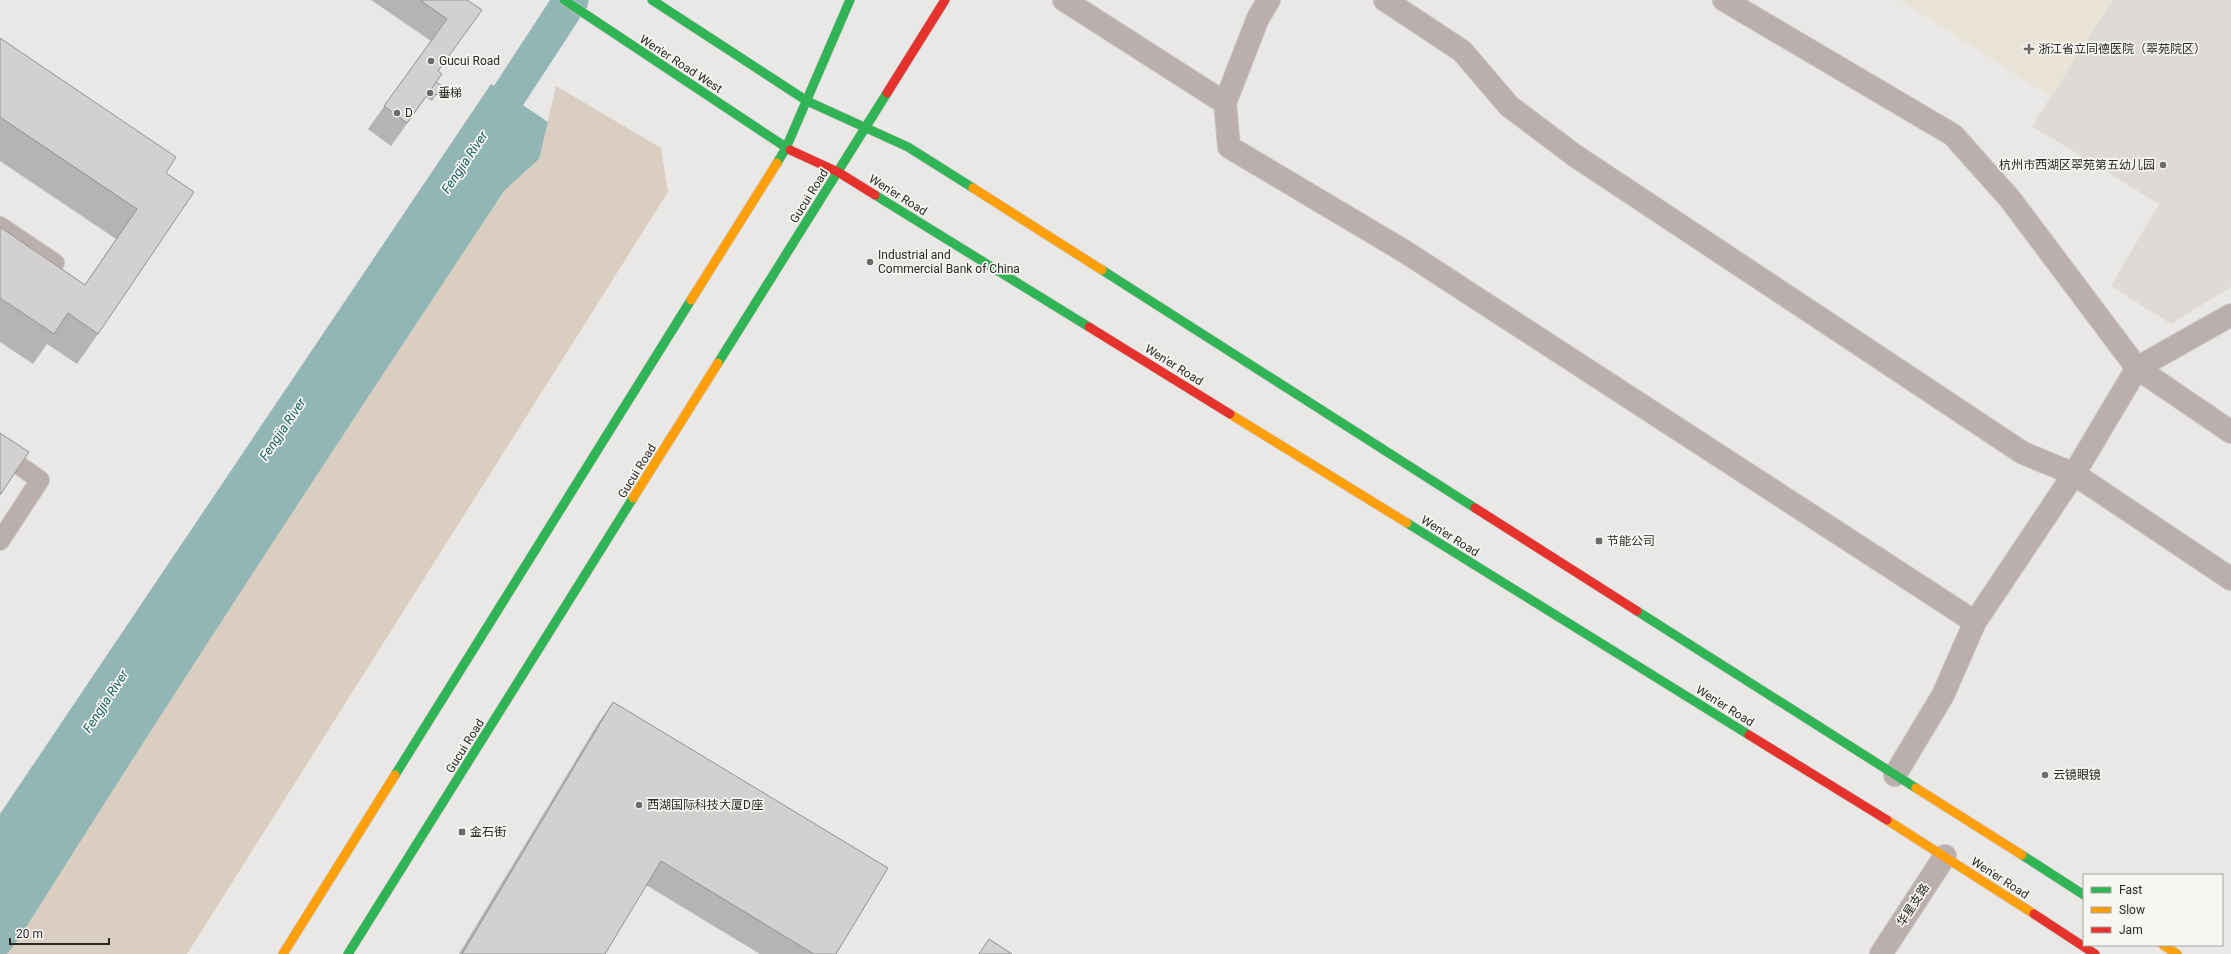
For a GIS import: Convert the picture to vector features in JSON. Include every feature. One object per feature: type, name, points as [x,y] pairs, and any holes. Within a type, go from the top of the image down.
[{"type":"main road","name":"Wen'er Road West","points":[[564,0],[786,148]]},
{"type":"main road","points":[[652,0],[807,101],[908,148],[2083,894]]},
{"type":"main road","points":[[283,954],[786,148],[850,0]]},
{"type":"main road","name":"Gucui Road","points":[[348,954],[945,0]]},
{"type":"main road","name":"Wen'er Road","points":[[786,148],[838,172],[1945,856],[2095,954]]},
{"type":"main road","points":[[2164,946],[2177,954]]},
{"type":"street","points":[[1064,0],[1225,103]]},
{"type":"street","points":[[1269,0],[1258,18],[1225,103],[1229,147],[1404,250],[1975,622]]},
{"type":"street","points":[[1385,0],[1462,51],[1509,106],[1574,154],[2023,454],[2074,474],[2231,578]]},
{"type":"street","points":[[1724,0],[1953,135],[2010,199],[2137,368],[2231,432]]},
{"type":"street","points":[[1895,775],[1942,695],[1975,622],[2074,474],[2137,368],[2231,315]]},
{"type":"street","name":"华星支路","points":[[1881,954],[1945,856]]},
{"type":"lane","points":[[0,226],[55,263]]},
{"type":"lane","points":[[0,452],[40,480],[0,542]]},
{"type":"shaded area","name":"浙江省立同德医院（翠苑院区）","points":[[1900,0],[2112,0],[2051,97]]},
{"type":"shaded area","name":"杭州市西湖区翠苑第五幼儿园","points":[[2112,0],[2231,0],[2231,287],[2171,324],[2111,286],[2159,204],[2032,126]]},
{"type":"shaded area","points":[[556,86],[661,148],[668,192],[187,954],[7,954],[254,568],[504,191],[539,159]]},
{"type":"water","points":[[491,84],[548,122],[539,159],[504,191],[198,658],[18,940],[7,954],[0,954],[0,814]]},
{"type":"building","points":[[420,0],[467,0],[482,10],[438,71],[442,74],[407,123],[384,106],[447,19]]},
{"type":"building","points":[[0,38],[176,157],[166,173],[194,192],[98,334],[68,313],[54,334],[0,298],[0,227],[85,285],[137,209],[0,117]]},
{"type":"building","points":[[436,82],[442,86],[436,95],[430,91]]},
{"type":"building","points":[[0,433],[29,452],[0,495]]},
{"type":"building","name":"西湖国际科技大厦D座","points":[[613,702],[888,868],[836,954],[814,954],[661,861],[605,954],[462,954]]},
{"type":"building","points":[[989,939],[1012,954],[979,954]]},
{"type":"waterway","name":"Fengjia River","points":[[482,136],[571,0]]},
{"type":"traffic: fast","points":[[564,0],[790,150]]},
{"type":"traffic: fast","points":[[652,0],[807,101],[908,147],[973,188]]},
{"type":"traffic: fast","points":[[777,163],[786,148],[850,0]]},
{"type":"traffic: fast","points":[[718,363],[887,93]]},
{"type":"traffic: fast","points":[[875,195],[1089,327]]},
{"type":"traffic: fast","points":[[1102,270],[1475,508]]},
{"type":"traffic: fast","points":[[395,775],[691,300]]},
{"type":"traffic: fast","points":[[348,954],[633,498]]},
{"type":"traffic: fast","points":[[1407,523],[1749,735]]},
{"type":"traffic: fast","points":[[1637,611],[1916,788]]},
{"type":"traffic: fast","points":[[2022,855],[2083,894]]},
{"type":"traffic: slow","points":[[691,300],[777,163]]},
{"type":"traffic: slow","points":[[973,188],[1102,270]]},
{"type":"traffic: slow","points":[[633,498],[718,363]]},
{"type":"traffic: slow","points":[[1230,414],[1407,523]]},
{"type":"traffic: slow","points":[[283,954],[395,775]]},
{"type":"traffic: slow","points":[[1916,788],[2022,855]]},
{"type":"traffic: slow","points":[[1887,820],[2034,914]]},
{"type":"traffic: slow","points":[[2165,946],[2177,954]]},
{"type":"traffic: jam","points":[[887,93],[945,0]]},
{"type":"traffic: jam","points":[[790,150],[838,172],[875,195]]},
{"type":"traffic: jam","points":[[1089,327],[1230,414]]},
{"type":"traffic: jam","points":[[1475,508],[1637,611]]},
{"type":"traffic: jam","points":[[1749,735],[1887,820]]},
{"type":"traffic: jam","points":[[2034,914],[2095,954]]},
{"type":"place","name":"浙江省立同德医院（翠苑院区）","points":[[2029,49]]},
{"type":"place","name":"Gucui Road","points":[[431,61]]},
{"type":"place","name":"垂梯","points":[[430,93]]},
{"type":"place","name":"D","points":[[397,113]]},
{"type":"place","name":"杭州市西湖区翠苑第五幼儿园","points":[[2163,165]]},
{"type":"place","name":"Industrial and Commercial Bank of China","points":[[870,262]]},
{"type":"place","name":"节能公司","points":[[1599,541]]},
{"type":"place","name":"云镜眼镜","points":[[2045,775]]},
{"type":"place","name":"西湖国际科技大厦D座","points":[[639,805]]},
{"type":"place","name":"金石街","points":[[462,832]]}]
